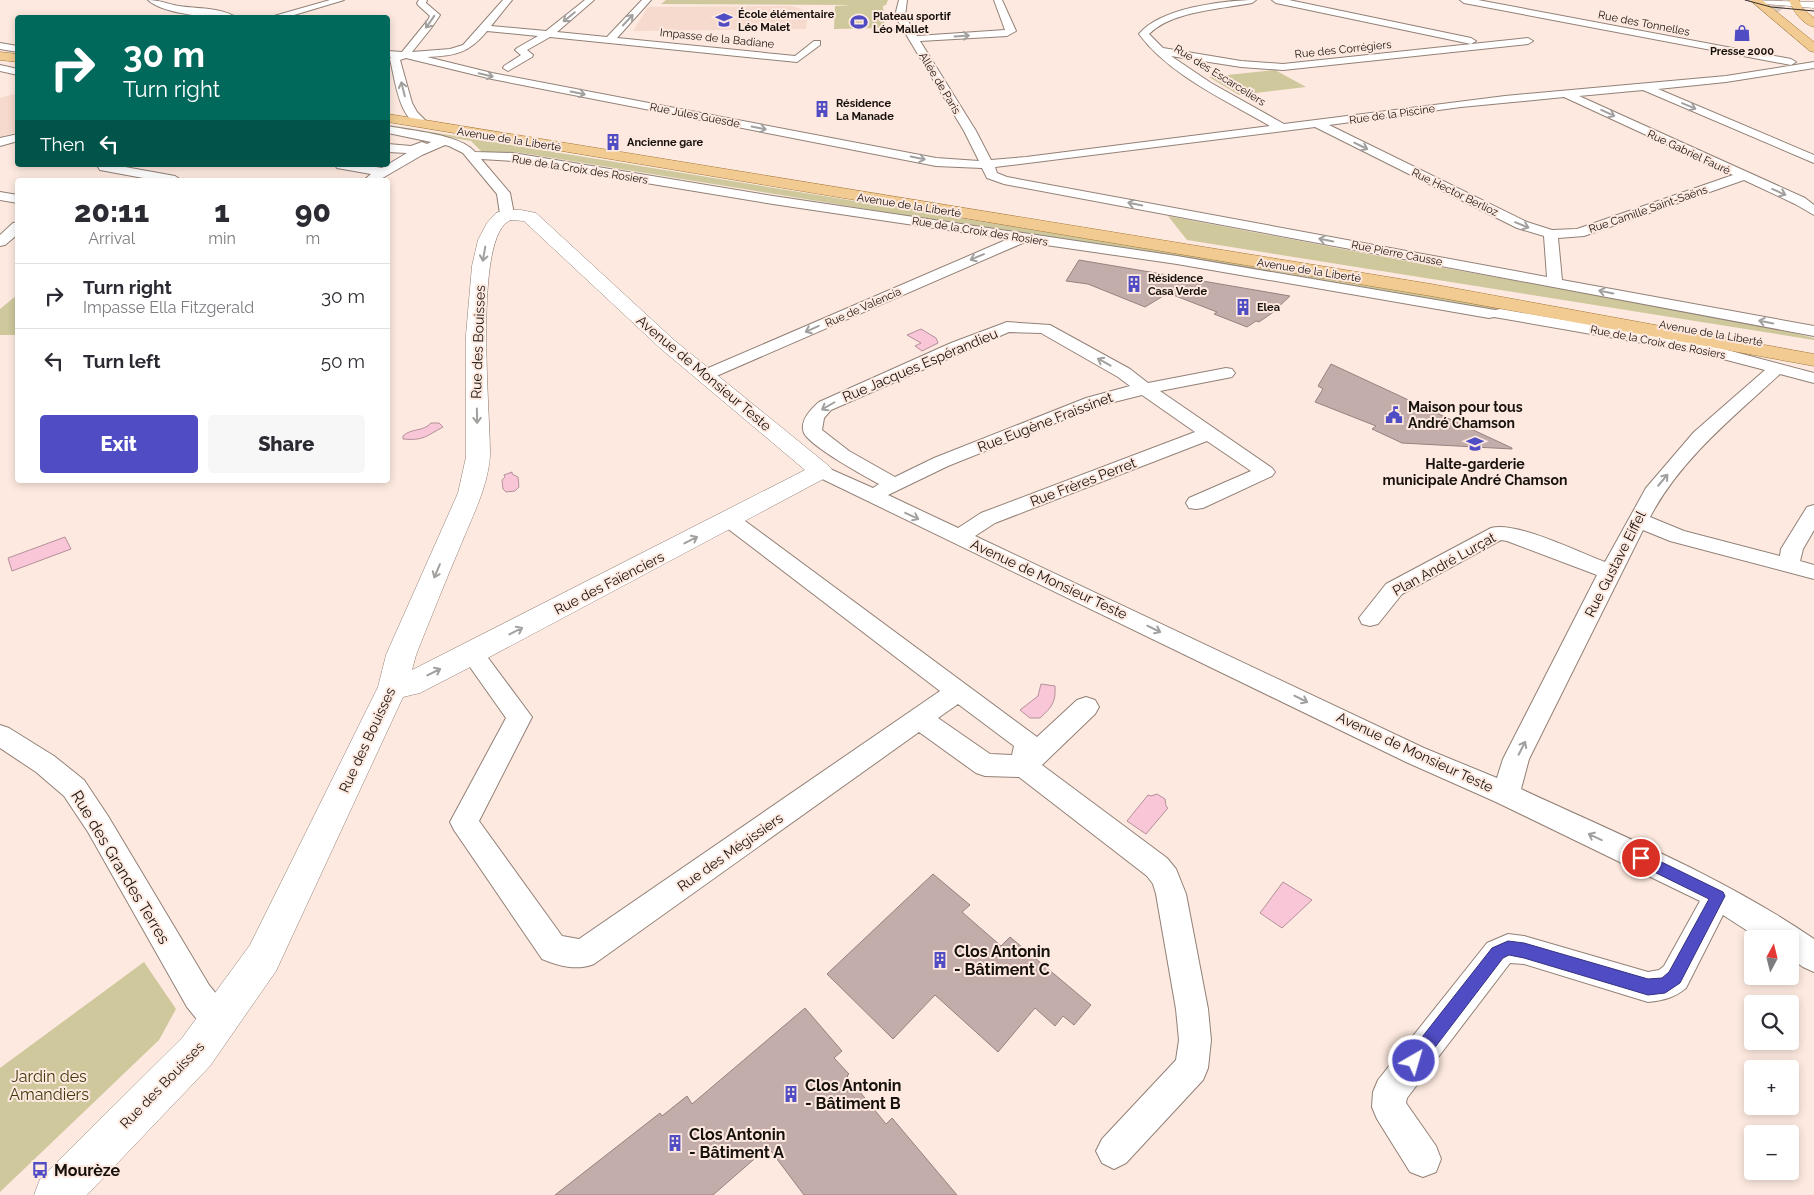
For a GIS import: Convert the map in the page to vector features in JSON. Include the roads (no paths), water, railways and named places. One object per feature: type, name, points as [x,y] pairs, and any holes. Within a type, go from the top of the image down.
[{"type":"main road","points":[[1754,0],[1773,13],[1814,48]]},
{"type":"main road","points":[[1795,1],[1798,10],[1814,24]]},
{"type":"main road","points":[[1784,11],[1814,35]]},
{"type":"main road","points":[[6,54],[10,64],[15,68]]},
{"type":"main road","name":"Avenue de la Liberté","points":[[390,118],[1431,290],[1713,340],[1814,360]]},
{"type":"main road","name":"Avenue de la Liberté","points":[[1431,290],[1527,302],[1814,350]]},
{"type":"main road","name":"Avenue de la Liberté","points":[[1713,340],[1763,362],[1814,368]]},
{"type":"street","points":[[154,1],[171,0]]},
{"type":"street","points":[[282,15],[340,0]]},
{"type":"street","points":[[423,0],[421,3],[435,15],[432,22],[407,50],[395,59],[406,103],[412,114],[424,124]]},
{"type":"street","points":[[395,44],[407,50],[429,54],[461,49],[484,28],[508,0]]},
{"type":"street","points":[[508,68],[528,55],[520,50],[549,34],[590,0]]},
{"type":"street","points":[[610,40],[647,0]]},
{"type":"street","name":"Allée de Paris","points":[[903,0],[900,16],[970,131],[986,164]]},
{"type":"street","points":[[914,39],[1007,33],[1011,31],[998,0]]},
{"type":"street","name":"Rue des Escarceliers","points":[[1252,0],[1203,9],[1155,24],[1144,34],[1160,52],[1183,69],[1283,129]]},
{"type":"street","points":[[1276,0],[1492,45]]},
{"type":"street","name":"Rue des Tonnelles","points":[[1464,0],[1795,66]]},
{"type":"street","points":[[1754,0],[1814,3]]},
{"type":"street","points":[[154,1],[166,6],[226,15]]},
{"type":"street","points":[[300,10],[314,15]]},
{"type":"street","name":"Impasse de la Badiane","points":[[484,28],[797,59],[817,43]]},
{"type":"street","name":"Rue des Corrégiers","points":[[1160,52],[1241,64],[1284,67],[1528,41]]},
{"type":"street","points":[[390,54],[407,50]]},
{"type":"street","name":"Rue Jules Guesde","points":[[407,50],[456,68],[936,162],[986,164]]},
{"type":"street","points":[[456,68],[468,60]]},
{"type":"street","name":"Rue de la Piscine","points":[[986,164],[1283,129],[1484,101],[1752,77],[1795,66],[1814,65]]},
{"type":"street","name":"Rue de la Piscine","points":[[1795,66],[1814,71]]},
{"type":"street","points":[[0,68],[15,70]]},
{"type":"street","points":[[0,77],[15,71]]},
{"type":"street","points":[[1644,86],[1814,159]]},
{"type":"street","name":"Rue Gabriel Fauré","points":[[1564,93],[1800,201],[1814,211]]},
{"type":"street","name":"Rue Hector Berlioz","points":[[1317,124],[1522,225],[1551,234]]},
{"type":"street","points":[[390,130],[453,142],[467,150],[503,193],[507,214]]},
{"type":"street","points":[[0,142],[15,138]]},
{"type":"street","points":[[390,148],[412,150],[440,140]]},
{"type":"street","points":[[373,178],[440,140]]},
{"type":"street","name":"Rue de la Croix des Rosiers","points":[[471,156],[513,157],[773,200],[1187,262],[1701,348],[1763,362],[1814,378]]},
{"type":"street","name":"Rue Pierre Causse","points":[[986,164],[992,175],[1004,180],[1814,331]]},
{"type":"street","points":[[104,167],[164,178]]},
{"type":"street","points":[[353,167],[383,172]]},
{"type":"street","name":"Rue Camille Saint-Saëns","points":[[1551,234],[1579,233],[1743,176]]},
{"type":"street","points":[[0,196],[15,198]]},
{"type":"street","name":"Avenue de Monsieur Teste","points":[[507,214],[530,217],[666,344],[821,471],[1415,755],[1506,794],[1673,873],[1718,896],[1773,930]]},
{"type":"street","name":"Rue des Bouisses","points":[[56,1195],[196,1052],[263,958],[393,687],[401,655],[464,509],[475,473],[478,457],[476,341],[483,258],[487,238],[495,222],[507,214]]},
{"type":"street","points":[[0,242],[15,229]]},
{"type":"street","points":[[1551,234],[1555,282]]},
{"type":"street","name":"Rue de Valencia","points":[[705,376],[1022,238]]},
{"type":"street","name":"Rue Jacques Espérandieu","points":[[893,484],[842,455],[813,432],[812,424],[819,412],[825,406],[1007,327],[1044,328],[1124,373],[1144,389],[1265,472],[1196,503]]},
{"type":"street","name":"Rue Gustave Eiffel","points":[[1506,794],[1516,760],[1610,572],[1653,492],[1763,362]]},
{"type":"street","name":"Rue Eugène Fraissinet","points":[[872,496],[941,462],[1092,402],[1113,395],[1226,373]]},
{"type":"street","name":"Rue Frères Perret","points":[[959,538],[988,518],[1210,433]]},
{"type":"street","name":"Rue des Faïenciers","points":[[393,687],[409,685],[730,520],[821,471]]},
{"type":"street","points":[[1788,565],[1792,548],[1814,512]]},
{"type":"street","points":[[730,520],[1027,742],[1024,766]]},
{"type":"street","points":[[1637,520],[1677,536],[1814,572]]},
{"type":"street","name":"Plan André Lurçat","points":[[1370,618],[1394,589],[1498,533],[1510,534],[1610,572]]},
{"type":"street","name":"Rue des Mégissiers","points":[[472,653],[519,716],[464,822],[553,950],[583,954],[958,691]]},
{"type":"street","points":[[1024,766],[1086,707]]},
{"type":"street","points":[[920,718],[985,765],[1024,766],[1157,867],[1166,878],[1172,894],[1192,1009],[1195,1040],[1191,1068],[1114,1151]]},
{"type":"street","name":"Rue des Grandes Terres","points":[[0,735],[45,764],[74,788],[98,824],[198,996],[219,1022]]},
{"type":"street","points":[[1423,1159],[1389,1107],[1390,1092],[1498,953],[1508,948],[1524,950],[1648,987],[1665,985],[1674,977],[1718,896]]},
{"type":"street","name":"Avenue de Monsieur Teste","points":[[1799,947],[1814,957]]},
{"type":"tunnel","points":[[1774,0],[1784,11]]},
{"type":"tram line","points":[[1745,0],[1771,7],[1814,11]]},
{"type":"place","name":"École élémentaire Léo Malet","points":[[724,20]]},
{"type":"place","name":"Plateau sportif Léo Mallet","points":[[859,22]]},
{"type":"place","name":"Presse 2000","points":[[1742,33]]},
{"type":"place","name":"Résidence La Manade","points":[[822,109]]},
{"type":"place","name":"Ancienne gare","points":[[613,142]]},
{"type":"place","name":"Résidence Casa Verde","points":[[1134,284]]},
{"type":"place","name":"Elea","points":[[1243,307]]},
{"type":"place","name":"Maison pour tous André Chamson","points":[[1394,415]]},
{"type":"place","name":"Halte-garderie municipale André Chamson","points":[[1475,444]]},
{"type":"place","name":"Clos Antonin - Bâtiment C","points":[[940,960]]},
{"type":"place","name":"Clos Antonin - Bâtiment B","points":[[791,1094]]},
{"type":"place","name":"Clos Antonin - Bâtiment A","points":[[675,1143]]},
{"type":"place","name":"Mourèze","points":[[40,1170]]},
{"type":"park label","name":"Jardin des Amandiers","points":[[49,1085]]}]
